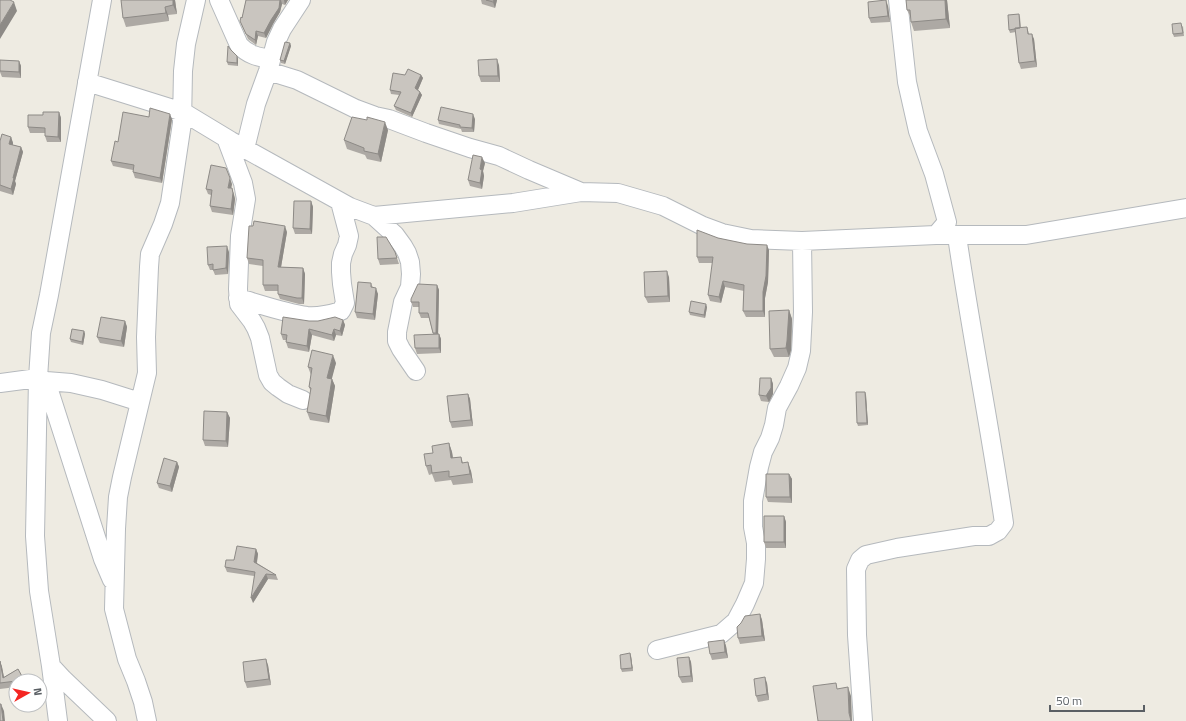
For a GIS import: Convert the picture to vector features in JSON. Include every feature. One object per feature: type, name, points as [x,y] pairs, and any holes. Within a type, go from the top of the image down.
[{"type":"street","points":[[58,721],[40,591],[35,536],[42,380],[41,333],[102,0]]},
{"type":"street","points":[[147,721],[140,695],[118,630],[114,609],[118,497],[148,373],[146,337],[150,254],[164,224],[170,203],[179,150],[183,112],[183,71],[186,44],[196,0]]},
{"type":"street","points":[[219,0],[239,45],[244,51],[260,58],[297,80],[356,109],[389,119],[470,148],[499,156],[581,192]]},
{"type":"street","points":[[245,149],[256,104],[270,65],[276,42],[282,29],[301,0]]},
{"type":"street","points":[[898,0],[907,82],[918,131],[934,174],[947,222],[936,235]]},
{"type":"street","points":[[87,82],[183,112],[245,149],[340,202],[374,216],[395,235],[408,253],[411,274],[410,287],[403,302],[397,332],[397,341],[416,371]]},
{"type":"street","points":[[226,138],[243,183],[246,199],[240,236],[238,298],[240,304],[256,328],[260,338],[268,375],[272,382],[288,394],[303,400]]},
{"type":"street","points":[[374,216],[513,203],[581,192],[618,193],[663,206],[703,226],[722,233],[751,239],[802,241],[936,235],[1026,235],[1186,208]]},
{"type":"street","points":[[238,298],[308,316],[341,312],[345,303],[340,272],[343,254],[349,236],[340,202]]},
{"type":"street","points":[[863,721],[857,628],[856,569],[860,560],[866,555],[897,548],[974,536],[989,536],[998,531],[1004,523],[992,439],[957,236]]},
{"type":"street","points":[[657,650],[721,634],[736,621],[754,583],[756,543],[753,527],[754,501],[759,467],[763,452],[770,438],[774,425],[777,408],[790,386],[797,368],[801,351],[803,312],[802,241]]},
{"type":"street","points":[[42,380],[114,587]]},
{"type":"street","points":[[0,383],[42,380],[71,383],[102,390],[140,402]]},
{"type":"street","points":[[51,666],[107,721]]},
{"type":"building","points":[[0,0],[10,0],[14,2],[0,25]]},
{"type":"building","points":[[121,0],[173,0],[173,5],[165,7],[166,13],[123,18]]},
{"type":"building","points":[[246,0],[280,0],[279,8],[264,33],[256,31],[255,40],[246,34],[240,21]]},
{"type":"building","points":[[886,0],[888,16],[869,18],[868,2]]},
{"type":"building","points":[[906,0],[945,0],[946,19],[911,22],[910,10],[907,10]]},
{"type":"building","points":[[1019,14],[1020,28],[1009,30],[1008,15]]},
{"type":"building","points":[[1181,23],[1183,33],[1173,34],[1172,24]]},
{"type":"building","points":[[1027,27],[1028,34],[1032,34],[1035,61],[1019,63],[1015,28]]},
{"type":"building","points":[[285,42],[290,43],[284,61],[280,60]]},
{"type":"building","points":[[228,46],[237,56],[237,63],[227,62]]},
{"type":"building","points":[[497,59],[498,76],[479,76],[478,60]]},
{"type":"building","points":[[0,60],[19,61],[19,72],[0,71]]},
{"type":"building","points":[[408,69],[421,75],[415,88],[420,92],[411,113],[394,106],[401,92],[390,90],[393,73],[405,75]]},
{"type":"building","points":[[441,107],[473,114],[472,128],[460,127],[460,125],[438,120]]},
{"type":"building","points":[[150,108],[170,114],[160,178],[133,172],[134,165],[111,161],[115,141],[118,142],[123,112],[149,117]]},
{"type":"building","points":[[43,112],[59,112],[58,137],[45,136],[45,128],[28,127],[28,115],[43,115]]},
{"type":"building","points":[[352,117],[367,120],[367,117],[385,122],[378,154],[364,151],[364,148],[344,140]]},
{"type":"building","points":[[2,134],[11,137],[9,144],[21,147],[11,189],[0,185],[0,141]]},
{"type":"building","points":[[473,155],[482,157],[480,183],[468,180]]},
{"type":"building","points":[[211,165],[226,168],[230,178],[228,188],[232,188],[233,193],[231,209],[210,206],[212,190],[206,189]]},
{"type":"building","points":[[294,201],[311,201],[310,229],[293,228]]},
{"type":"building","points":[[254,221],[285,226],[278,267],[303,268],[302,298],[278,294],[278,285],[263,285],[263,260],[247,258],[249,226],[253,226]]},
{"type":"building","points":[[697,230],[718,238],[747,244],[767,245],[763,311],[743,311],[744,285],[723,281],[719,297],[708,295],[713,257],[697,257]]},
{"type":"building","points":[[377,237],[386,237],[397,258],[378,259]]},
{"type":"building","points":[[227,246],[226,268],[213,270],[213,264],[208,265],[207,247]]},
{"type":"building","points":[[667,271],[668,296],[645,297],[644,272]]},
{"type":"building","points":[[358,282],[371,283],[371,287],[376,288],[373,314],[355,312]]},
{"type":"building","points":[[418,284],[437,285],[436,333],[433,333],[428,313],[419,313],[419,302],[411,302]]},
{"type":"building","points":[[691,301],[706,304],[704,315],[689,312]]},
{"type":"building","points":[[789,310],[786,348],[770,349],[769,311]]},
{"type":"building","points":[[101,317],[125,321],[121,341],[97,337]]},
{"type":"building","points":[[283,317],[309,321],[318,321],[335,317],[343,320],[340,331],[334,329],[332,335],[309,329],[307,346],[286,342],[287,335],[281,334]]},
{"type":"building","points":[[72,329],[84,331],[82,342],[70,339]]},
{"type":"building","points":[[439,334],[439,348],[415,348],[414,335]]},
{"type":"building","points":[[312,350],[333,355],[327,378],[332,379],[326,416],[307,412],[311,388],[309,387],[312,368],[308,367]]},
{"type":"building","points":[[760,378],[771,378],[771,388],[766,396],[759,395]]},
{"type":"building","points":[[856,392],[865,392],[867,423],[857,423]]},
{"type":"building","points":[[468,394],[471,420],[450,422],[447,396]]},
{"type":"building","points":[[204,411],[227,412],[226,441],[203,440]]},
{"type":"building","points":[[449,443],[451,458],[461,457],[462,463],[468,462],[470,474],[449,477],[449,471],[432,473],[431,465],[426,466],[424,454],[433,453],[432,446]]},
{"type":"building","points":[[164,458],[177,462],[170,486],[157,483]]},
{"type":"building","points":[[766,474],[789,474],[790,497],[766,497]]},
{"type":"building","points":[[764,516],[784,516],[784,542],[764,542]]},
{"type":"building","points":[[237,546],[256,549],[254,562],[276,575],[266,574],[251,598],[255,572],[225,567],[226,560],[234,560]]},
{"type":"building","points":[[760,614],[762,636],[738,638],[737,627],[745,616]]},
{"type":"building","points":[[724,640],[725,652],[710,654],[708,642]]},
{"type":"building","points":[[630,653],[632,668],[621,669],[620,655]]},
{"type":"building","points":[[689,657],[691,676],[679,677],[677,658]]},
{"type":"building","points":[[266,659],[269,679],[245,682],[243,662]]},
{"type":"building","points":[[0,661],[3,678],[8,675],[8,682],[0,683]]},
{"type":"building","points":[[18,669],[20,673],[11,673]]},
{"type":"building","points":[[765,677],[767,694],[756,696],[754,679]]},
{"type":"building","points":[[836,683],[837,689],[848,687],[849,713],[851,721],[818,721],[813,686]]},
{"type":"building","points":[[1,704],[3,721],[0,721]]}]
